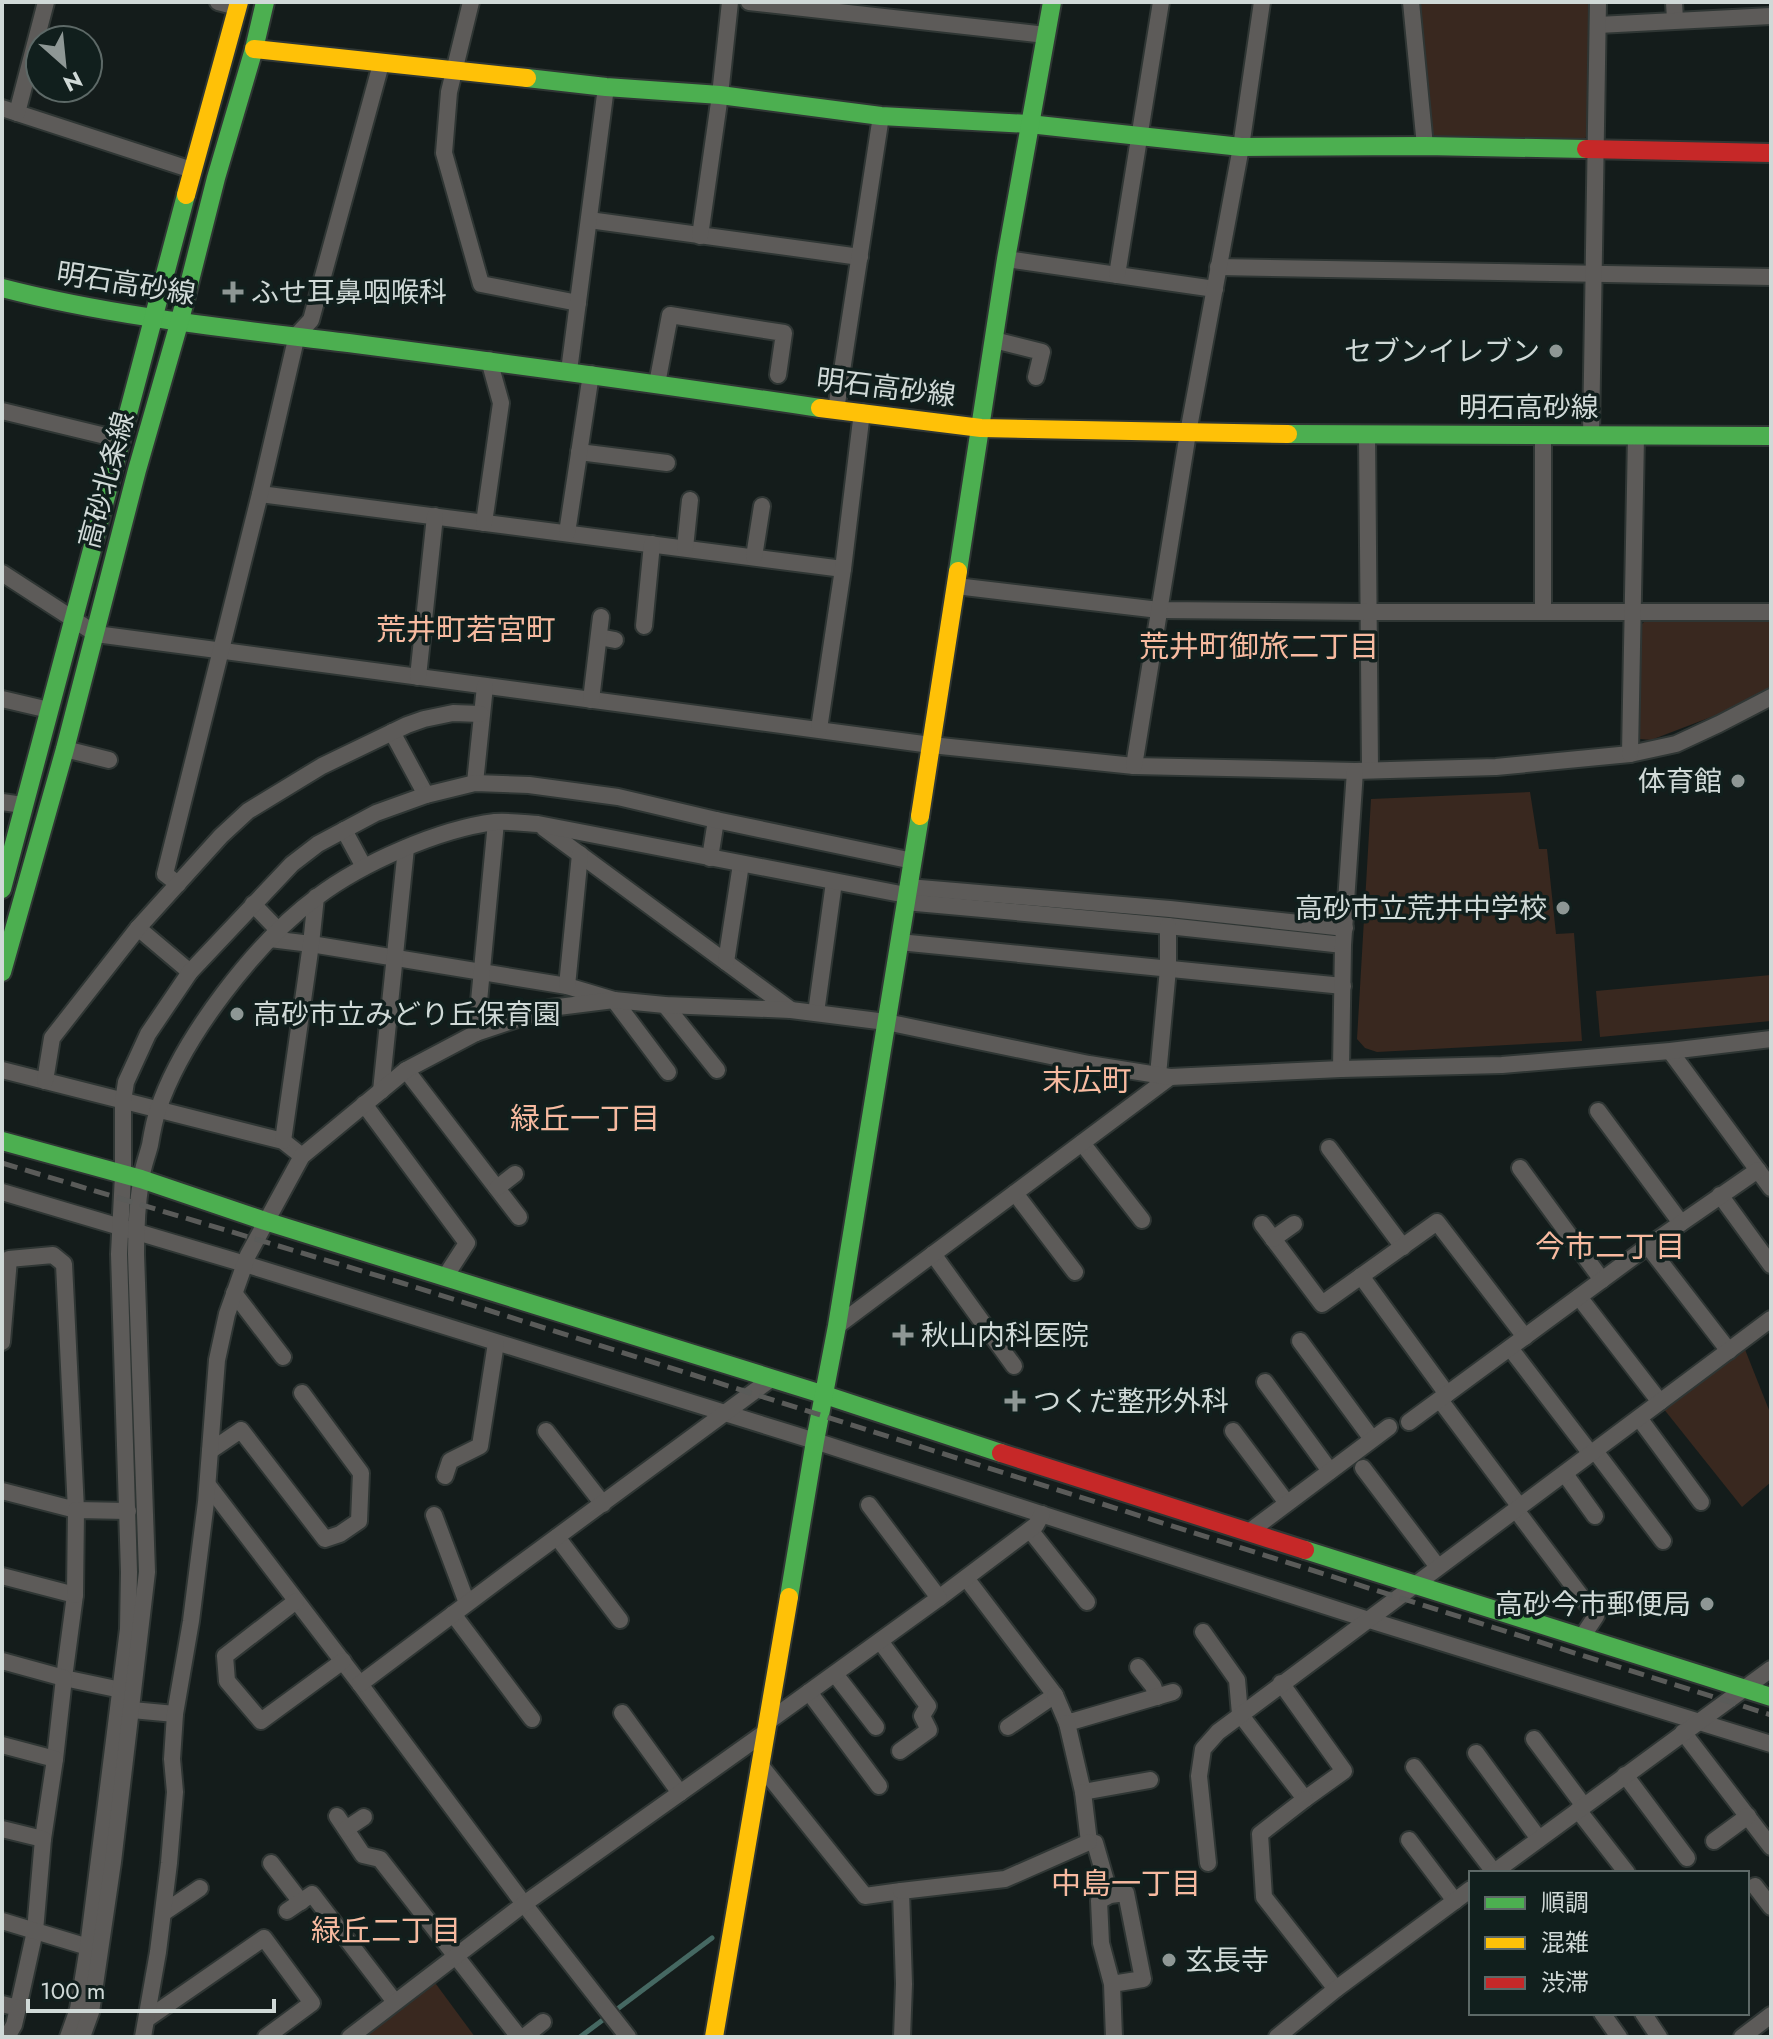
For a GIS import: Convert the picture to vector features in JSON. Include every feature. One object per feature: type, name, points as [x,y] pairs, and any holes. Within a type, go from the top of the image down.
[{"type":"street","points":[[46,2],[10,110],[192,170]]},
{"type":"street","points":[[218,2],[238,5]]},
{"type":"street","name":"高砂北条線","points":[[2,972],[65,749],[137,470],[265,2]]},
{"type":"street","points":[[471,2],[449,92],[444,153],[481,284],[578,303]]},
{"type":"street","points":[[700,236],[730,2]]},
{"type":"street","points":[[749,2],[1046,35]]},
{"type":"street","points":[[714,2037],[837,1326],[1006,259],[1052,2]]},
{"type":"street","points":[[1117,275],[1161,2]]},
{"type":"street","points":[[1134,766],[1188,433],[1241,147],[1262,2]]},
{"type":"street","points":[[1411,2],[1425,146]]},
{"type":"street","points":[[1591,436],[1598,2]]},
{"type":"street","points":[[1674,2],[1675,20]]},
{"type":"street","name":"高砂北条線","points":[[2,889],[238,5]]},
{"type":"street","points":[[1598,25],[1771,16]]},
{"type":"street","points":[[254,49],[606,87],[720,95],[881,116],[1029,124],[1241,147],[1425,146],[1771,153]]},
{"type":"street","points":[[178,884],[165,874],[297,335],[311,320],[381,64]]},
{"type":"street","points":[[569,371],[606,87]]},
{"type":"street","points":[[836,410],[881,116]]},
{"type":"street","points":[[589,220],[860,257]]},
{"type":"street","points":[[1006,259],[1215,289]]},
{"type":"street","points":[[1218,267],[1771,277]]},
{"type":"street","name":"明石高砂線","points":[[2,288],[152,318],[489,360],[981,428],[1188,433],[1771,436]]},
{"type":"street","points":[[657,384],[670,315],[784,333],[778,375]]},
{"type":"street","points":[[994,340],[1042,352],[1036,377]]},
{"type":"street","points":[[484,523],[501,403],[489,360]]},
{"type":"street","points":[[567,533],[591,374]]},
{"type":"street","points":[[2,411],[122,440]]},
{"type":"street","points":[[819,729],[862,412]]},
{"type":"street","points":[[1341,1069],[1344,937],[1362,771],[1367,612],[1367,434]]},
{"type":"street","points":[[1543,435],[1543,612]]},
{"type":"street","points":[[1630,754],[1636,436]]},
{"type":"street","points":[[579,452],[667,463]]},
{"type":"street","points":[[260,494],[843,569]]},
{"type":"street","points":[[685,548],[690,500]]},
{"type":"street","points":[[754,557],[762,506]]},
{"type":"street","points":[[418,677],[435,516]]},
{"type":"street","points":[[644,626],[652,544]]},
{"type":"street","points":[[2,573],[96,634],[931,745],[1134,766],[1362,771],[1496,767],[1630,754],[1676,744],[1771,697]]},
{"type":"street","points":[[956,586],[1159,610],[1771,612]]},
{"type":"street","points":[[591,700],[607,638],[601,617]]},
{"type":"street","points":[[475,783],[485,686]]},
{"type":"street","points":[[2,699],[49,710]]},
{"type":"street","points":[[45,1081],[52,1038],[138,928],[221,836],[248,811],[322,766],[392,732],[424,719],[453,713],[481,714]]},
{"type":"street","points":[[392,732],[426,795]]},
{"type":"street","points":[[65,749],[109,760]]},
{"type":"street","points":[[82,2037],[91,2012],[101,1949],[147,1572],[136,1232],[123,1101],[126,1082],[148,1034],[190,972],[292,864],[318,844],[376,813],[426,795],[475,783],[529,785],[618,797],[913,861]]},
{"type":"street","points":[[2,802],[23,805]]},
{"type":"street","points":[[710,858],[716,820]]},
{"type":"street","points":[[68,2037],[78,2009],[88,1947],[128,1629],[128,1511],[119,1227],[132,1177],[173,1074],[209,1014],[275,935],[316,897],[364,867],[406,848],[443,834],[496,822],[538,824],[907,895],[1168,926],[1344,937]]},
{"type":"street","points":[[476,1033],[496,822]]},
{"type":"street","points":[[538,824],[791,1010]]},
{"type":"street","points":[[344,830],[364,867]]},
{"type":"street","points":[[381,1091],[406,848]]},
{"type":"street","points":[[567,986],[580,854]]},
{"type":"street","points":[[726,962],[741,864]]},
{"type":"street","points":[[816,1013],[834,882]]},
{"type":"street","points":[[907,895],[1170,909],[1344,937]]},
{"type":"street","points":[[283,1141],[316,897]]},
{"type":"street","points":[[253,904],[275,935],[311,944],[567,986],[614,1000],[791,1010],[886,1022],[1089,1064],[1164,1076],[1502,1065],[1771,1039]]},
{"type":"street","points":[[837,1326],[1082,1143],[1164,1076],[1168,926]]},
{"type":"street","points":[[138,928],[190,972]]},
{"type":"street","points":[[899,942],[1343,986]]},
{"type":"street","points":[[143,2037],[163,1913],[175,1792],[172,1759],[175,1714],[191,1621],[208,1485],[217,1360],[227,1314],[248,1255],[302,1156],[406,1070],[476,1033],[550,1008],[614,1000]]},
{"type":"street","points":[[614,1000],[668,1072]]},
{"type":"street","points":[[665,1005],[717,1070]]},
{"type":"street","points":[[1670,1051],[1771,1188]]},
{"type":"street","points":[[2,1070],[283,1141],[302,1156]]},
{"type":"street","points":[[406,1070],[519,1217]]},
{"type":"street","points":[[364,1104],[467,1243],[445,1277]]},
{"type":"street","points":[[1598,1111],[1681,1223]]},
{"type":"street","points":[[2,1141],[132,1177],[1771,1697]]},
{"type":"street","points":[[1082,1143],[1142,1220]]},
{"type":"street","points":[[1329,1148],[1403,1247]]},
{"type":"street","points":[[1520,1168],[1602,1280]]},
{"type":"street","points":[[1409,1422],[1648,1246],[1758,1170]]},
{"type":"street","points":[[497,1188],[515,1174]]},
{"type":"street","points":[[2,1192],[815,1441],[1369,1620],[1771,1744]]},
{"type":"street","points":[[1015,1193],[1075,1272]]},
{"type":"street","points":[[1720,1195],[1771,1265]]},
{"type":"street","points":[[1262,1224],[1322,1304],[1437,1222],[1525,1337]]},
{"type":"street","points":[[1273,1239],[1294,1224]]},
{"type":"street","points":[[1648,1246],[1729,1351]]},
{"type":"street","points":[[933,1254],[1014,1366]]},
{"type":"street","points":[[2,1342],[9,1259],[53,1255],[64,1264],[76,1510],[75,1595],[43,1839],[35,1931],[10,2006],[14,2025],[7,2037]]},
{"type":"street","points":[[1361,1276],[1518,1509],[1596,1616],[1582,1637]]},
{"type":"street","points":[[234,1293],[283,1357]]},
{"type":"street","points":[[1579,1297],[1660,1402]]},
{"type":"street","points":[[1208,1863],[1199,1776],[1203,1749],[1218,1732],[1771,1319]]},
{"type":"street","points":[[1300,1341],[1372,1439]]},
{"type":"street","points":[[445,1476],[450,1461],[480,1446],[496,1343]]},
{"type":"street","points":[[1510,1348],[1663,1541]]},
{"type":"street","points":[[360,1684],[771,1379]]},
{"type":"street","points":[[1265,1382],[1330,1471]]},
{"type":"street","points":[[210,1451],[241,1430],[325,1539],[340,1534],[359,1521],[361,1473],[302,1393]]},
{"type":"street","points":[[1639,1418],[1701,1502]]},
{"type":"street","points":[[1249,1532],[1389,1427]]},
{"type":"street","points":[[546,1431],[603,1504]]},
{"type":"street","points":[[1233,1431],[1287,1503]]},
{"type":"street","points":[[1363,1468],[1438,1567]]},
{"type":"street","points":[[1565,1474],[1595,1516]]},
{"type":"street","points":[[208,1485],[628,2037]]},
{"type":"street","points":[[2,1491],[76,1510],[128,1511]]},
{"type":"street","points":[[869,1505],[939,1598]]},
{"type":"street","points":[[354,2036],[524,1904],[680,1793],[809,1692],[1030,1530],[1042,1514]]},
{"type":"street","points":[[434,1515],[467,1603]]},
{"type":"street","points":[[1030,1530],[1087,1602]]},
{"type":"street","points":[[557,1537],[620,1620]]},
{"type":"street","points":[[2,1576],[75,1595]]},
{"type":"street","points":[[966,1578],[1055,1695],[1067,1723],[1083,1792],[1089,1842]]},
{"type":"street","points":[[296,1601],[225,1656],[227,1681],[261,1721],[343,1661]]},
{"type":"street","points":[[453,1614],[532,1719]]},
{"type":"street","points":[[1203,1632],[1237,1680],[1240,1714],[1305,1799]]},
{"type":"street","points":[[880,1641],[928,1706],[922,1716],[929,1730],[900,1751]]},
{"type":"street","points":[[2,1661],[121,1690]]},
{"type":"street","points":[[1067,1723],[1165,1695],[1138,1667]]},
{"type":"street","points":[[1497,1871],[1771,1669]]},
{"type":"street","points":[[835,1674],[876,1727]]},
{"type":"street","points":[[1281,1683],[1344,1771],[1260,1834],[1264,1897],[1336,1989]]},
{"type":"street","points":[[809,1692],[879,1786]]},
{"type":"street","points":[[1008,1727],[1055,1695]]},
{"type":"street","points":[[132,1710],[175,1714]]},
{"type":"street","points":[[622,1713],[680,1793]]},
{"type":"street","points":[[1683,1732],[1771,1847]]},
{"type":"street","points":[[1534,1739],[1626,1871]]},
{"type":"street","points":[[2,1745],[55,1759]]},
{"type":"street","points":[[1476,1753],[1539,1839]]},
{"type":"street","points":[[761,1766],[865,1896],[1005,1879],[1089,1842],[1095,1843],[1110,1895]]},
{"type":"street","points":[[1414,1767],[1492,1871]]},
{"type":"street","points":[[1625,1775],[1687,1858]]},
{"type":"street","points":[[1083,1792],[1150,1780]]},
{"type":"street","points":[[1714,1841],[1748,1816]]},
{"type":"street","points":[[364,1817],[341,1823],[363,1855],[380,1859],[521,2037],[543,2022]]},
{"type":"street","points":[[2,1829],[43,1839]]},
{"type":"street","points":[[1409,1840],[1455,1901]]},
{"type":"street","points":[[271,1863],[294,1907],[312,1894],[395,2002]]},
{"type":"street","points":[[1755,1886],[1771,1907]]},
{"type":"street","points":[[163,1913],[200,1888]]},
{"type":"street","points":[[1277,2037],[1469,1890]]},
{"type":"street","points":[[901,1891],[902,2037]]},
{"type":"street","points":[[1112,1984],[1143,1979],[1126,1893],[1110,1895],[1099,1901],[1101,1943],[1112,1984],[1114,2037]]},
{"type":"street","points":[[2,1921],[88,1947]]},
{"type":"street","points":[[147,2019],[264,1938],[312,2003],[266,2037]]},
{"type":"street","points":[[1609,2015],[1619,2037]]},
{"type":"street","points":[[1644,2015],[1659,2037]]},
{"type":"street","points":[[1742,2037],[1771,2015]]},
{"type":"shaded area","points":[[1419,2],[1592,2],[1589,133],[1582,142],[1438,142],[1431,130]]},
{"type":"shaded area","points":[[1771,619],[1771,688],[1719,714],[1651,740],[1640,739],[1640,626],[1645,621]]},
{"type":"shaded area","points":[[1530,792],[1539,849],[1547,849],[1556,934],[1574,933],[1582,1041],[1377,1052],[1365,1048],[1357,1039],[1371,799]]},
{"type":"shaded area","points":[[1771,975],[1771,1021],[1600,1037],[1596,991]]},
{"type":"shaded area","points":[[1744,1347],[1771,1415],[1771,1482],[1742,1507],[1663,1408]]},
{"type":"shaded area","points":[[433,1980],[475,2037],[363,2037],[361,2034]]},
{"type":"waterway","points":[[580,2037],[712,1938]]},
{"type":"railway","points":[[2,1163],[402,1283],[1771,1715]]},
{"type":"traffic: fast","points":[[2,972],[65,749],[137,470],[265,2]]},
{"type":"traffic: fast","points":[[958,571],[1006,259],[1052,2]]},
{"type":"traffic: fast","points":[[527,78],[720,95],[881,116],[1029,124],[1241,147],[1586,149]]},
{"type":"traffic: fast","points":[[2,889],[186,195]]},
{"type":"traffic: fast","points":[[2,288],[178,322],[820,408]]},
{"type":"traffic: fast","points":[[1288,434],[1771,436]]},
{"type":"traffic: fast","points":[[789,1597],[837,1326],[920,816]]},
{"type":"traffic: fast","points":[[2,1141],[141,1179],[1001,1453]]},
{"type":"traffic: fast","points":[[1305,1550],[1771,1697]]},
{"type":"traffic: slow","points":[[186,195],[239,2]]},
{"type":"traffic: slow","points":[[254,49],[527,78]]},
{"type":"traffic: slow","points":[[820,408],[981,428],[1288,434]]},
{"type":"traffic: slow","points":[[920,816],[958,571]]},
{"type":"traffic: slow","points":[[714,2037],[789,1597]]},
{"type":"traffic: jam","points":[[1586,149],[1771,153]]},
{"type":"traffic: jam","points":[[1001,1453],[1305,1550]]},
{"type":"place","name":"ふせ耳鼻咽喉科","points":[[233,292]]},
{"type":"place","name":"セブンイレブン","points":[[1556,351]]},
{"type":"place","name":"体育館","points":[[1738,781]]},
{"type":"place","name":"高砂市立荒井中学校","points":[[1563,908]]},
{"type":"place","name":"高砂市立みどり丘保育園","points":[[237,1014]]},
{"type":"place","name":"秋山内科医院","points":[[903,1335]]},
{"type":"place","name":"つくだ整形外科","points":[[1015,1401]]},
{"type":"place","name":"高砂今市郵便局","points":[[1707,1604]]},
{"type":"place","name":"玄長寺","points":[[1169,1960]]},
{"type":"district","name":"荒井町若宮町","points":[[466,630]]},
{"type":"district","name":"荒井町御旅二丁目","points":[[1259,647]]},
{"type":"district","name":"末広町","points":[[1087,1081]]},
{"type":"district","name":"緑丘一丁目","points":[[585,1119]]},
{"type":"district","name":"今市二丁目","points":[[1610,1247]]},
{"type":"district","name":"中島一丁目","points":[[1126,1884]]},
{"type":"district","name":"緑丘二丁目","points":[[386,1931]]}]
